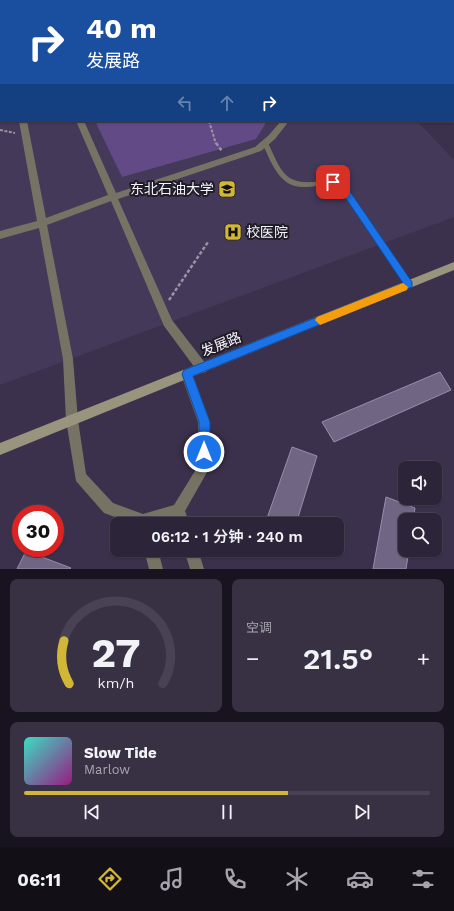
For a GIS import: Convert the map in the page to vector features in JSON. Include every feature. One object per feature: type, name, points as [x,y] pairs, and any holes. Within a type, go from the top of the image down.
[{"type":"main road","name":"发展路","points":[[0,449],[454,266]]},
{"type":"street","points":[[23,122],[68,359],[72,420],[80,476],[109,508],[130,517]]},
{"type":"street","points":[[80,122],[162,311],[168,323],[202,368]]},
{"type":"street","points":[[0,235],[42,223],[113,197],[258,149],[284,122]]},
{"type":"street","points":[[160,517],[178,510],[204,467],[204,422],[187,374]]},
{"type":"street","points":[[178,510],[180,517]]},
{"type":"street","points":[[153,557],[156,569]]},
{"type":"street","points":[[193,557],[197,569]]},
{"type":"lane","points":[[265,143],[283,178],[294,185],[303,186],[333,182],[340,184],[409,284]]},
{"type":"path","points":[[209,122],[216,144],[227,159]]},
{"type":"path","points":[[0,130],[25,136]]},
{"type":"path","points":[[162,311],[208,242]]},
{"type":"shaded area","name":"东北石油大学","points":[[0,122],[418,122],[454,160],[454,217],[0,385]]},
{"type":"shaded area","points":[[95,122],[266,122],[256,139],[122,177]]},
{"type":"building","points":[[440,372],[451,390],[334,442],[322,422]]},
{"type":"building","points":[[292,447],[317,456],[298,517],[267,517]]},
{"type":"building","points":[[386,497],[398,502],[398,505],[407,505],[415,508],[414,513],[398,513],[398,557],[408,557],[406,569],[373,569]]},
{"type":"building","points":[[23,557],[42,557],[71,568],[70,569],[17,569]]},
{"type":"slow traffic","points":[[320,320],[403,287]]},
{"type":"place","name":"东北石油大学","points":[[227,189]]},
{"type":"place","name":"校医院","points":[[233,232]]},
{"type":"route","points":[[204,452],[204,422],[187,374],[409,284],[344,189],[340,184],[333,182]]}]
